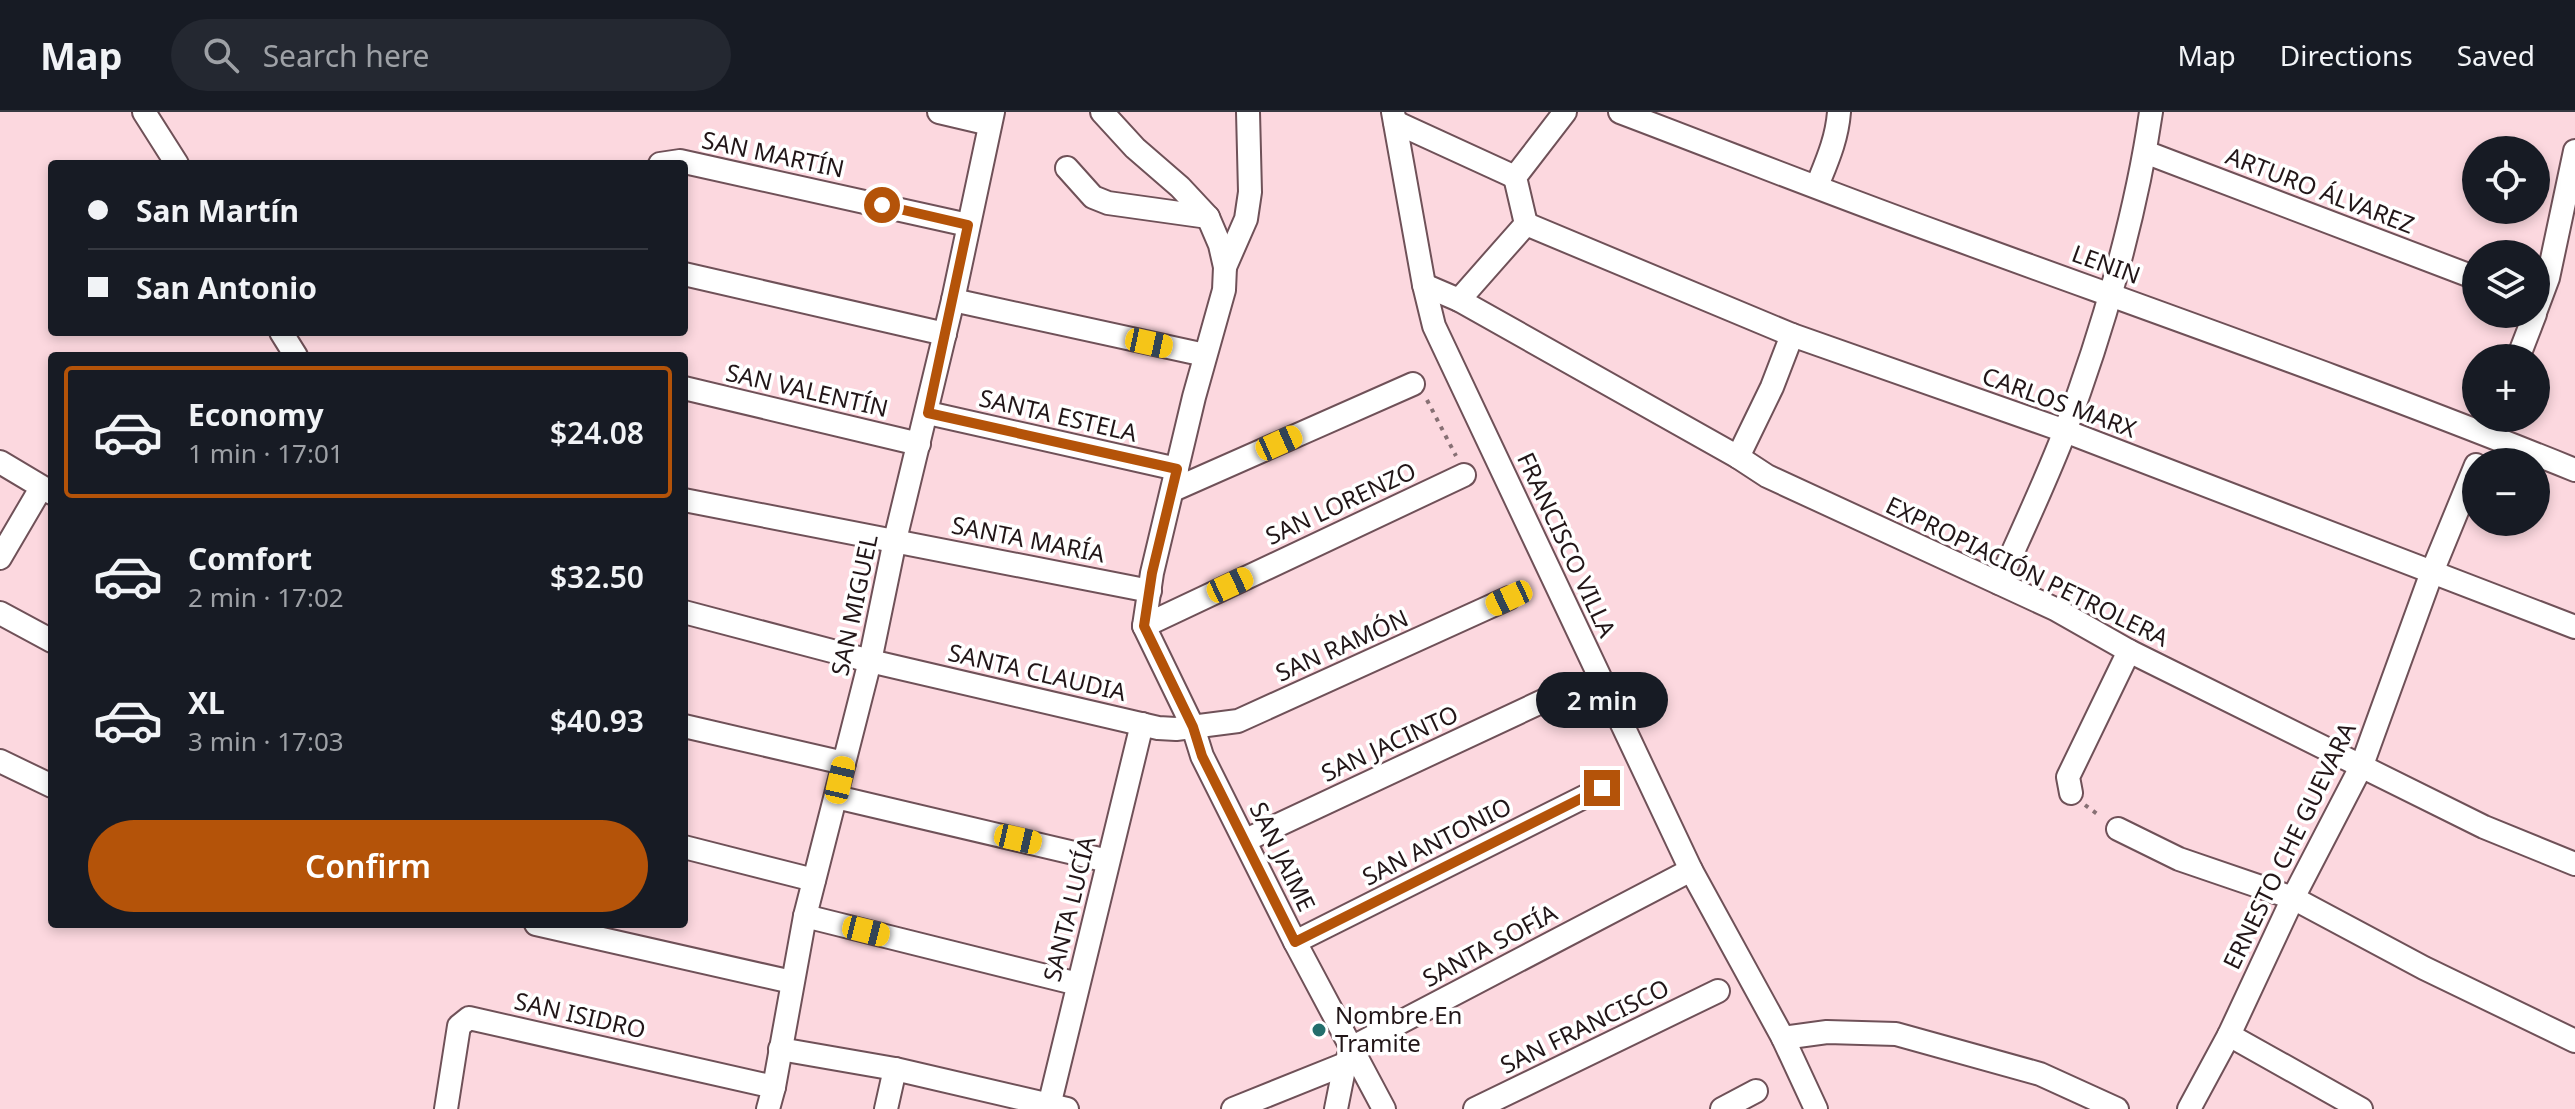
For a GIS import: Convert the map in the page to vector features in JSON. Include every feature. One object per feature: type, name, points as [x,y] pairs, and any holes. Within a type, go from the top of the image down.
[{"type":"street","points":[[144,112],[174,160]]},
{"type":"street","points":[[939,112],[991,118]]},
{"type":"street","points":[[1102,112],[1208,217],[1225,267],[1224,290],[1152,573],[1144,626]]},
{"type":"street","points":[[1225,267],[1246,219],[1248,206],[1248,112]]},
{"type":"street","points":[[1515,177],[1565,112]]},
{"type":"street","name":"LENIN","points":[[1620,112],[1950,237],[2462,416]]},
{"type":"street","points":[[1817,186],[1834,147],[1839,112]]},
{"type":"street","points":[[1999,583],[2065,431],[2110,294],[2145,152],[2151,112]]},
{"type":"street","points":[[1394,117],[1515,177]]},
{"type":"street","name":"FRANCISCO VILLA","points":[[1394,117],[1434,326],[1691,870],[1783,1038],[1816,1109]]},
{"type":"street","name":"SAN MIGUEL","points":[[771,1098],[805,916],[870,661],[895,540],[928,413],[991,118]]},
{"type":"street","points":[[2550,269],[2575,151]]},
{"type":"street","name":"ARTURO ÁLVAREZ","points":[[2145,152],[2462,273]]},
{"type":"street","name":"SAN MARTÍN","points":[[688,163],[968,225]]},
{"type":"street","points":[[1067,168],[1093,197],[1108,203],[1208,217]]},
{"type":"street","points":[[1459,300],[1526,224],[1515,177]]},
{"type":"street","name":"CARLOS MARX","points":[[1526,224],[1792,335],[2065,431],[2575,627]]},
{"type":"street","points":[[688,275],[945,334]]},
{"type":"street","name":"EXPROPIACIÓN PETROLERA","points":[[1424,285],[1459,300],[1767,476],[2055,609],[2129,651],[2484,827],[2575,864]]},
{"type":"street","points":[[953,300],[1205,355]]},
{"type":"street","points":[[1738,457],[1772,387],[1792,335]]},
{"type":"street","points":[[1175,480],[1413,384]]},
{"type":"street","name":"SAN VALENTÍN","points":[[688,389],[919,444]]},
{"type":"street","name":"SANTA ESTELA","points":[[928,413],[1175,480]]},
{"type":"street","name":"LENIN","points":[[2502,432],[2575,470]]},
{"type":"street","points":[[0,462],[46,490],[0,558]]},
{"type":"street","name":"SAN LORENZO","points":[[1144,626],[1464,475]]},
{"type":"street","name":"ERNESTO CHE GUEVARA","points":[[2189,1109],[2229,1035],[2293,898],[2362,765],[2462,498]]},
{"type":"street","points":[[688,501],[895,540]]},
{"type":"street","name":"SANTA MARÍA","points":[[895,540],[1150,591]]},
{"type":"street","name":"SAN RAMÓN","points":[[1193,727],[1238,721],[1509,598]]},
{"type":"street","points":[[0,613],[48,639]]},
{"type":"street","name":"SANTA CLAUDIA","points":[[688,613],[870,661],[1142,724],[1176,729],[1193,727]]},
{"type":"street","name":"SAN JAIME","points":[[1144,626],[1193,727],[1202,756],[1246,840],[1349,1056],[1384,1109]]},
{"type":"street","points":[[2071,793],[2068,777],[2129,651]]},
{"type":"street","name":"SAN JACINTO","points":[[1246,840],[1556,695]]},
{"type":"street","name":"SANTA LUCÍA","points":[[1058,1107],[1078,984],[1142,724]]},
{"type":"street","points":[[688,727],[844,763]]},
{"type":"street","points":[[0,761],[48,784]]},
{"type":"street","name":"SAN ANTONIO","points":[[1295,942],[1602,788]]},
{"type":"street","points":[[836,797],[1108,861]]},
{"type":"street","points":[[2118,829],[2179,859],[2293,898],[2424,968],[2575,1041]]},
{"type":"street","points":[[688,848],[814,880]]},
{"type":"street","name":"SANTA SOFÍA","points":[[1233,1109],[1349,1056],[1691,870]]},
{"type":"street","points":[[805,916],[1078,984]]},
{"type":"street","points":[[554,928],[792,982]]},
{"type":"street","name":"SAN FRANCISCO","points":[[1475,1109],[1718,991]]},
{"type":"street","name":"SAN ISIDRO","points":[[446,1109],[459,1026],[469,1018],[771,1098]]},
{"type":"street","points":[[1783,1038],[1827,1032],[1896,1034],[2040,1074],[2117,1109]]},
{"type":"street","points":[[2229,1035],[2361,1109]]},
{"type":"street","points":[[780,1049],[895,1069],[1006,1103],[1058,1107]]},
{"type":"street","points":[[1336,1109],[1349,1056]]},
{"type":"street","points":[[886,1109],[895,1069]]},
{"type":"street","points":[[1722,1109],[1756,1091]]},
{"type":"path","points":[[1413,384],[1423,391],[1463,467],[1464,475]]},
{"type":"path","points":[[2071,793],[2118,829]]},
{"type":"place","name":"Nombre En Tramite","points":[[1319,1030]]},
{"type":"route","points":[[882,205],[968,225],[928,413],[1177,469],[1152,573],[1144,626],[1193,727],[1202,756],[1295,942],[1602,788]]}]
